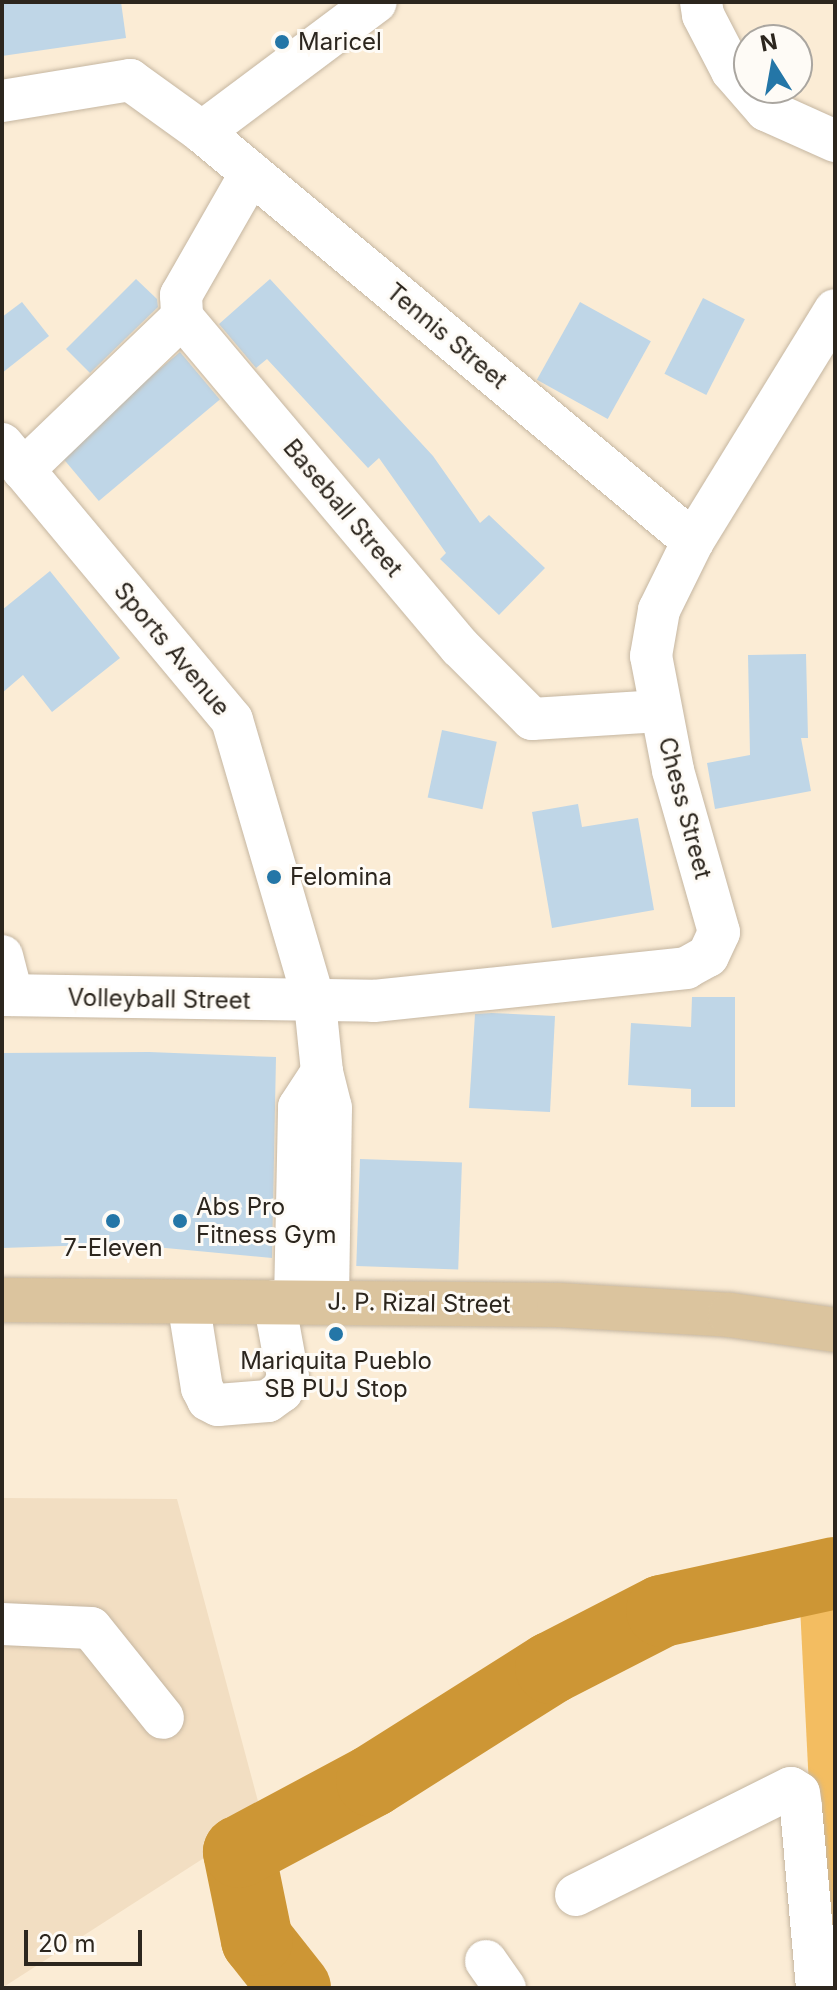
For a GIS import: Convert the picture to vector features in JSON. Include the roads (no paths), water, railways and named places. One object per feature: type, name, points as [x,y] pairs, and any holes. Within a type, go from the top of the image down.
[{"type":"main road","name":"J. P. Rizal Street","points":[[2,1300],[299,1301],[699,1313],[835,1330]]},
{"type":"street","points":[[202,132],[376,2]]},
{"type":"street","points":[[701,2],[703,15],[732,71],[766,110],[835,141]]},
{"type":"street","name":"Tennis Street","points":[[2,101],[130,80],[202,132],[693,541]]},
{"type":"street","points":[[12,457],[182,317],[181,295],[251,173]]},
{"type":"street","name":"Chess Street","points":[[315,1003],[686,968],[708,956],[719,932],[660,711],[651,656],[659,610],[693,541],[835,310]]},
{"type":"street","name":"Baseball Street","points":[[182,317],[460,647],[532,719],[660,711]]},
{"type":"street","name":"Sports Avenue","points":[[12,457],[232,720],[315,1003],[322,1072],[331,1108],[288,1377],[282,1391],[268,1401],[218,1405],[208,1400],[202,1388],[188,1301]]},
{"type":"street","name":"Volleyball Street","points":[[5,982],[315,1003]]},
{"type":"street","points":[[2,1624],[91,1628],[163,1718]]},
{"type":"street","points":[[576,1895],[791,1788],[799,1793],[801,1808],[817,1988]]},
{"type":"waterway","points":[[295,1988],[257,1940],[239,1852],[372,1781],[551,1668],[662,1611],[835,1573]]},
{"type":"place","name":"Maricel","points":[[282,42]]},
{"type":"place","name":"Felomina","points":[[274,877]]},
{"type":"place","name":"7-Eleven","points":[[113,1221]]},
{"type":"place","name":"Abs Pro Fitness Gym","points":[[180,1221]]},
{"type":"place","name":"Mariquita Pueblo SB PUJ Stop","points":[[336,1334]]}]
